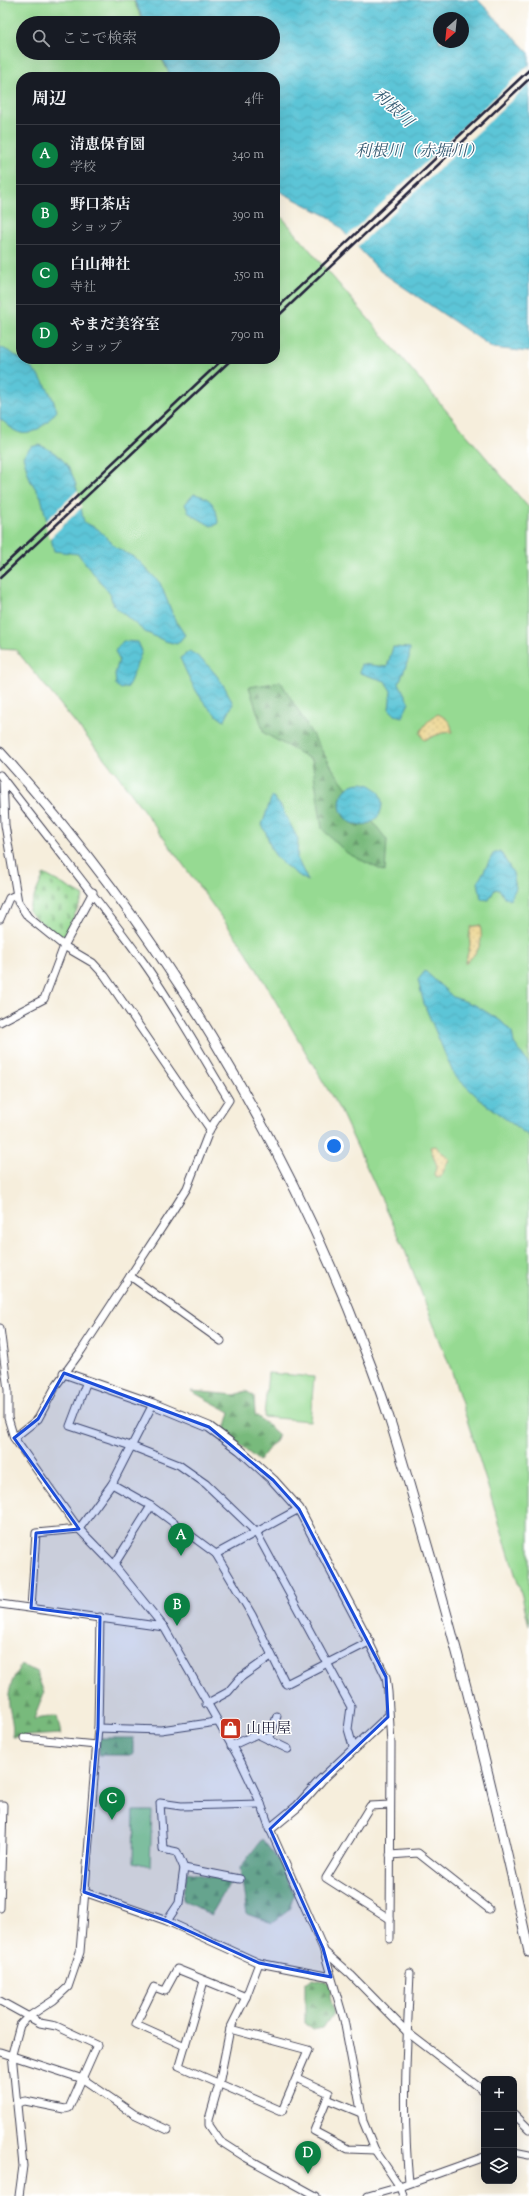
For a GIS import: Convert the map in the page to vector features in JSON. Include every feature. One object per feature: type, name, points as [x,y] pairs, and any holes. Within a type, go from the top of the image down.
[{"type":"street","points":[[0,752],[103,876],[190,1002],[244,1090],[316,1233],[366,1352],[398,1445],[464,1676],[529,1952]]},
{"type":"street","points":[[1,777],[2,827],[16,895],[21,908],[28,917],[64,946],[93,963],[105,976],[210,1129]]},
{"type":"street","points":[[1,777],[93,892],[144,964],[186,1027],[228,1100],[210,1129],[187,1188],[130,1276],[64,1373],[38,1419],[14,1438]]},
{"type":"street","points":[[0,1022],[44,999],[64,946],[93,892]]},
{"type":"street","points":[[0,919],[9,898],[16,895]]},
{"type":"street","points":[[130,1276],[221,1341]]},
{"type":"street","points":[[0,1328],[8,1390],[8,1418],[14,1438],[79,1528],[114,1565],[164,1627],[216,1722],[231,1746],[261,1804],[270,1829],[324,1952],[344,2020],[361,2113],[375,2150],[400,2187],[402,2196]]},
{"type":"street","points":[[64,1373],[153,1404],[215,1432],[240,1450],[273,1480],[299,1509],[386,1677],[391,1744],[390,1939]]},
{"type":"street","points":[[87,1382],[70,1426],[131,1446],[179,1465],[206,1484],[256,1532],[351,1707],[348,1729],[354,1750]]},
{"type":"street","points":[[31,1608],[36,1532],[79,1528],[112,1484],[153,1404]]},
{"type":"street","points":[[112,1484],[151,1506],[216,1554],[252,1615],[286,1684],[369,1642]]},
{"type":"street","points":[[114,1565],[151,1506]]},
{"type":"street","points":[[216,1554],[299,1509]]},
{"type":"street","points":[[0,1604],[164,1627]]},
{"type":"street","points":[[18,2196],[23,2166],[12,2054],[20,2025],[28,2017],[54,2000],[68,1987],[80,1952],[98,1728],[100,1617]]},
{"type":"street","points":[[206,1704],[228,1692],[240,1678],[271,1656]]},
{"type":"street","points":[[269,1740],[277,1716]]},
{"type":"street","points":[[270,1829],[298,1806],[388,1717]]},
{"type":"street","points":[[98,1728],[161,1730],[216,1722]]},
{"type":"street","points":[[231,1746],[256,1734],[288,1749]]},
{"type":"street","points":[[24,1738],[96,1745]]},
{"type":"street","points":[[167,1921],[179,1903],[184,1868],[177,1852],[162,1849],[160,1803],[181,1806],[261,1804]]},
{"type":"street","points":[[0,1805],[3,1805],[0,1908]]},
{"type":"street","points":[[390,1805],[370,1806],[326,1878],[390,1919]]},
{"type":"street","points":[[390,1855],[418,1853],[489,1910]]},
{"type":"street","points":[[184,1868],[240,1879]]},
{"type":"street","points":[[84,1892],[167,1921],[259,1964],[331,1977]]},
{"type":"street","points":[[324,1952],[351,1975],[407,2032],[481,2089]]},
{"type":"street","points":[[259,1964],[246,1997],[230,2029],[219,2084],[209,2119],[212,2131],[220,2141],[245,2157],[316,2196]]},
{"type":"street","points":[[185,2046],[136,2024],[154,1986],[165,1991],[177,1969],[246,1997]]},
{"type":"street","points":[[409,2182],[405,2136],[410,1973]]},
{"type":"street","points":[[204,1981],[179,2066],[282,2111],[308,2050],[230,2029]]},
{"type":"street","points":[[0,2001],[40,2023],[56,2026],[97,2045],[69,2108],[65,2109],[25,2102],[17,2103]]},
{"type":"street","points":[[0,2052],[12,2054],[83,2079],[134,2114],[168,2130]]},
{"type":"street","points":[[297,2078],[329,2093],[314,2131],[348,2149],[375,2150]]},
{"type":"street","points":[[327,2099],[361,2113]]},
{"type":"street","points":[[517,2117],[529,2130]]},
{"type":"street","points":[[517,2153],[529,2155]]},
{"type":"street","points":[[368,2196],[400,2187],[409,2182],[481,2158]]},
{"type":"highlighted area","points":[[64,1373],[209,1427],[273,1480],[299,1509],[369,1642],[386,1677],[388,1692],[388,1717],[270,1829],[323,1948],[331,1977],[259,1963],[167,1921],[84,1892],[98,1728],[100,1617],[31,1608],[36,1533],[79,1529],[14,1438],[38,1419]]},
{"type":"green space","points":[[0,0],[133,0],[141,16],[16,16],[16,60],[162,60],[168,72],[16,72],[16,364],[280,364],[280,215],[529,508],[529,1626],[522,1596],[452,1372],[402,1243],[341,1112],[246,951],[117,774],[16,650],[0,649]]},
{"type":"green space","points":[[281,682],[334,771],[387,840],[385,872],[347,853],[322,829],[312,760],[264,733],[249,687]]},
{"type":"green space","points":[[44,874],[84,896],[63,938],[41,923],[28,911]]},
{"type":"green space","points":[[268,1373],[314,1377],[310,1421],[264,1417]]},
{"type":"green space","points":[[191,1391],[235,1395],[246,1391],[254,1396],[255,1414],[279,1435],[259,1461],[224,1433],[230,1412]]},
{"type":"green space","points":[[21,1665],[36,1671],[44,1693],[34,1719],[57,1716],[61,1734],[12,1737],[13,1733],[9,1695],[15,1674]]},
{"type":"green space","points":[[99,1738],[133,1738],[133,1755],[99,1755]]},
{"type":"green space","points":[[134,1811],[152,1811],[150,1866],[133,1862]]},
{"type":"green space","points":[[262,1839],[280,1862],[294,1895],[289,1910],[272,1923],[247,1914],[240,1868]]},
{"type":"green space","points":[[187,1872],[231,1881],[211,1915],[182,1900]]},
{"type":"green space","points":[[313,1979],[325,1981],[331,1985],[330,1997],[334,2012],[323,2028],[313,2030],[305,2023],[305,1983]]},
{"type":"sand","points":[[438,714],[448,721],[452,732],[442,733],[424,740],[420,733],[428,722]]},
{"type":"sand","points":[[480,925],[481,937],[479,947],[465,964],[470,945],[469,936],[471,927]]},
{"type":"sand","points":[[436,1146],[449,1159],[441,1177],[436,1178],[434,1174],[437,1166],[430,1147]]},
{"type":"water","name":"利根川（赤堀川）","points":[[134,0],[478,0],[529,53],[529,352],[493,348],[380,271],[331,218],[280,192],[280,72],[169,72],[163,60],[280,60],[280,16],[142,16]]},
{"type":"water","points":[[0,347],[16,356],[16,364],[27,364],[36,373],[49,390],[57,411],[40,428],[29,433],[16,431],[0,419]]},
{"type":"water","points":[[39,445],[52,451],[61,458],[68,467],[76,486],[84,522],[98,529],[117,548],[137,559],[160,583],[175,620],[185,635],[177,644],[165,641],[145,632],[113,605],[110,594],[78,554],[54,551],[41,497],[30,480],[23,456],[31,447]]},
{"type":"water","points":[[194,494],[205,498],[212,504],[215,508],[218,524],[211,526],[189,513],[185,504]]},
{"type":"water","points":[[123,641],[138,642],[142,651],[128,687],[121,689],[116,685],[115,674],[119,660],[115,651]]},
{"type":"water","points":[[393,647],[410,648],[409,658],[399,683],[409,703],[402,717],[395,715],[389,709],[391,691],[385,681],[360,673],[361,664],[387,667]]},
{"type":"water","points":[[190,651],[216,674],[233,704],[224,721],[203,701],[188,676],[180,658]]},
{"type":"water","points":[[357,783],[365,783],[376,789],[382,800],[382,808],[376,819],[365,825],[357,825],[346,819],[340,808],[340,800],[346,789]]},
{"type":"water","points":[[272,796],[280,805],[298,839],[297,858],[308,881],[282,863],[271,848],[262,825]]},
{"type":"water","points":[[500,851],[513,873],[516,888],[510,900],[503,896],[500,890],[495,889],[489,900],[481,899],[478,882],[493,854]]},
{"type":"water","points":[[425,971],[453,997],[475,1005],[501,1021],[512,1032],[514,1043],[529,1064],[529,1136],[485,1104],[454,1075],[424,1004],[418,980]]},
{"type":"pier","points":[[529,65],[529,84],[356,248],[346,237]]},
{"type":"pier","points":[[78,490],[82,507],[49,539],[45,522]]},
{"type":"railway","points":[[280,305],[529,70]]},
{"type":"railway","points":[[280,314],[529,79]]},
{"type":"railway","points":[[0,569],[218,364]]},
{"type":"railway","points":[[0,578],[227,364]]},
{"type":"place","name":"清恵保育園","points":[[181,1556]]},
{"type":"place","name":"野口茶店","points":[[177,1626]]},
{"type":"place","name":"山田屋","points":[[231,1728]]},
{"type":"place","name":"白山神社","points":[[112,1820]]},
{"type":"place","name":"やまだ美容室","points":[[308,2174]]},
{"type":"water label","name":"利根川","points":[[394,107]]}]
